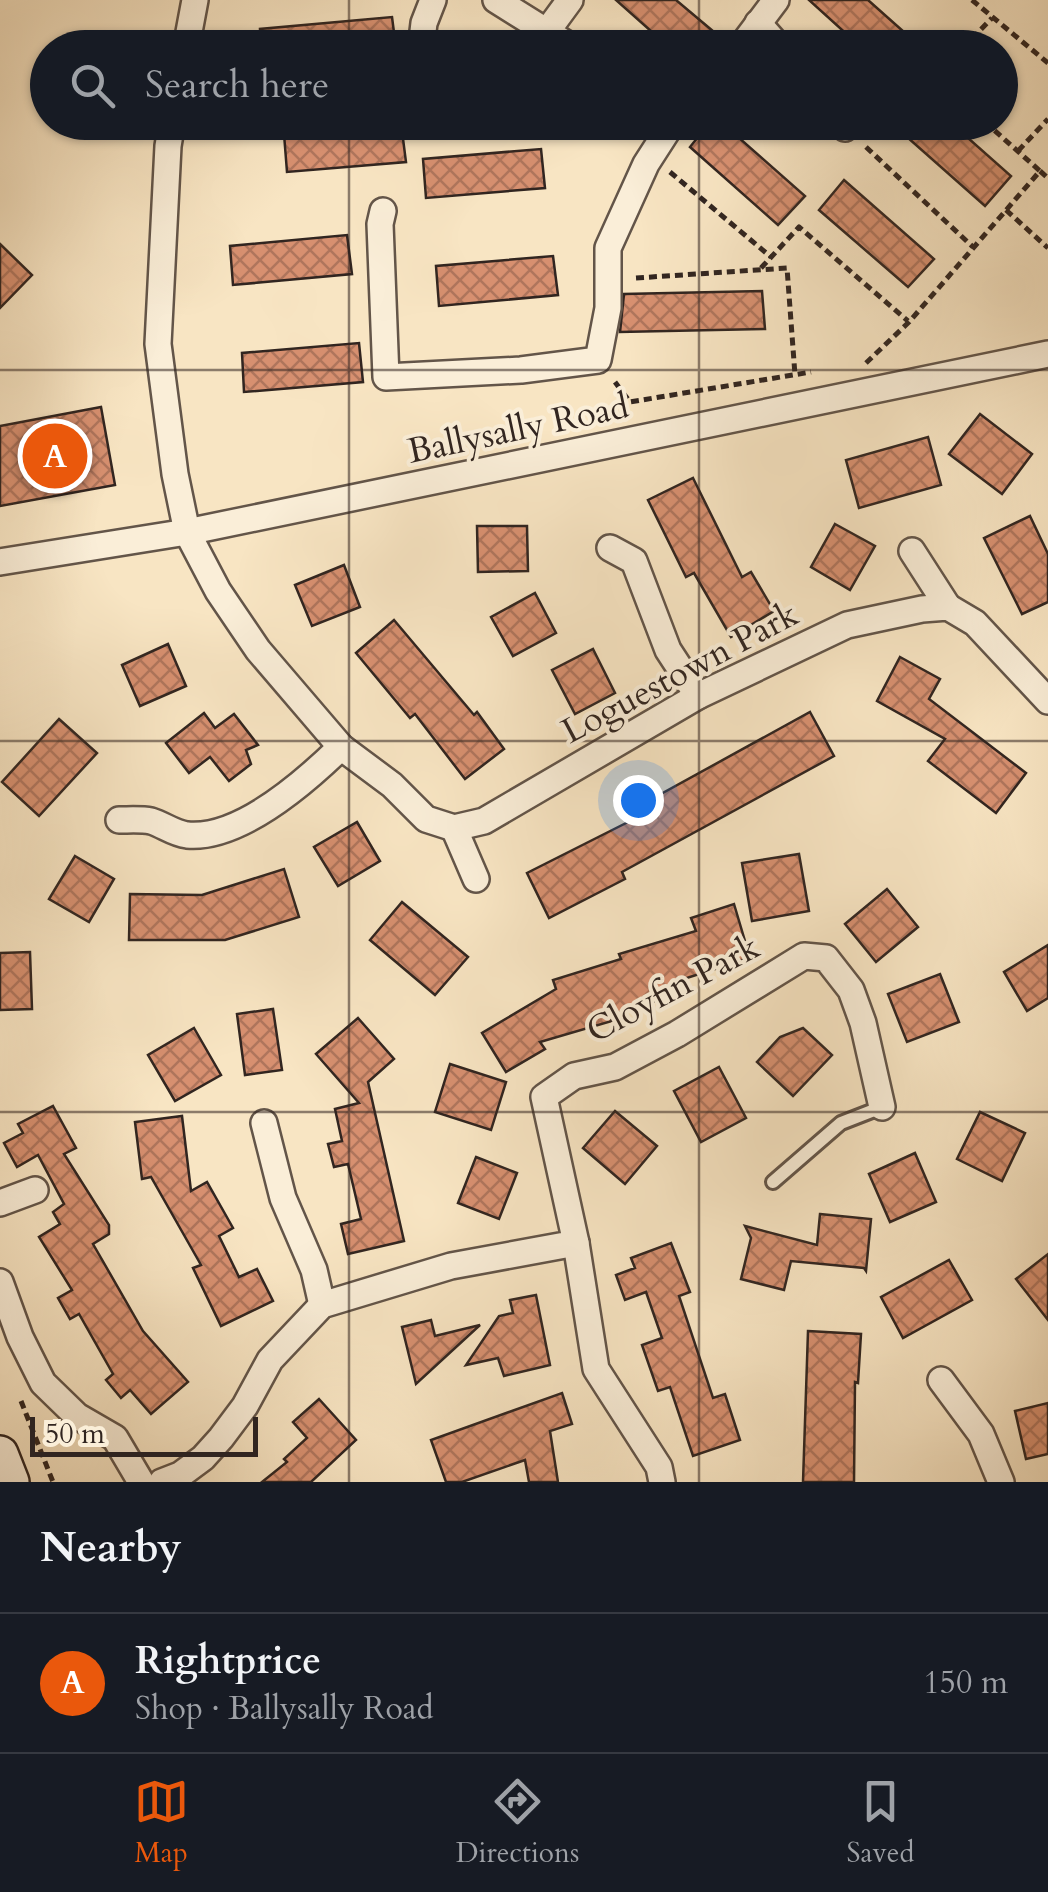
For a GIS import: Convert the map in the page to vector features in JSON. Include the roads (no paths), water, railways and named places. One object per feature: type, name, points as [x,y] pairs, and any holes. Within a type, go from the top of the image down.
[{"type":"main road","points":[[0,1454],[10,1482]]},
{"type":"street","points":[[189,30],[195,0]]},
{"type":"street","points":[[425,30],[433,0]]},
{"type":"street","points":[[496,0],[548,30],[570,0]]},
{"type":"street","points":[[753,30],[776,0]]},
{"type":"street","points":[[758,23],[764,30]]},
{"type":"street","points":[[169,140],[158,344],[175,474],[187,532],[218,590],[258,650],[341,746],[392,785],[426,819],[454,828],[476,879]]},
{"type":"street","points":[[383,211],[380,224],[386,377],[520,370],[598,360],[608,308],[608,248],[662,140]]},
{"type":"street","name":"Ballysally Road","points":[[0,562],[187,532],[1048,354]]},
{"type":"street","points":[[610,548],[634,561],[668,650],[698,696]]},
{"type":"street","points":[[912,551],[948,607],[974,623],[1048,701]]},
{"type":"street","name":"Loguestown Park","points":[[454,828],[484,821],[698,696],[847,624],[948,607]]},
{"type":"street","points":[[120,820],[152,822],[191,835],[212,833],[258,813],[311,776],[341,746]]},
{"type":"street","name":"Cloyfin Park","points":[[662,1482],[659,1467],[596,1369],[576,1243],[544,1097],[574,1076],[615,1067],[677,1034],[804,956],[826,958],[851,990],[864,1023],[882,1107]]},
{"type":"street","points":[[264,1123],[282,1198],[314,1270],[322,1305]]},
{"type":"street","points":[[0,1203],[34,1190]]},
{"type":"street","points":[[162,1482],[180,1475],[222,1438],[270,1360],[322,1305],[451,1266],[576,1243]]},
{"type":"street","points":[[0,1282],[42,1383],[78,1416],[115,1438],[141,1482]]},
{"type":"street","points":[[942,1380],[981,1434],[1001,1482]]},
{"type":"lane","points":[[773,1182],[841,1123],[882,1107]]},
{"type":"place","name":"Rightprice","points":[[55,456]]}]
